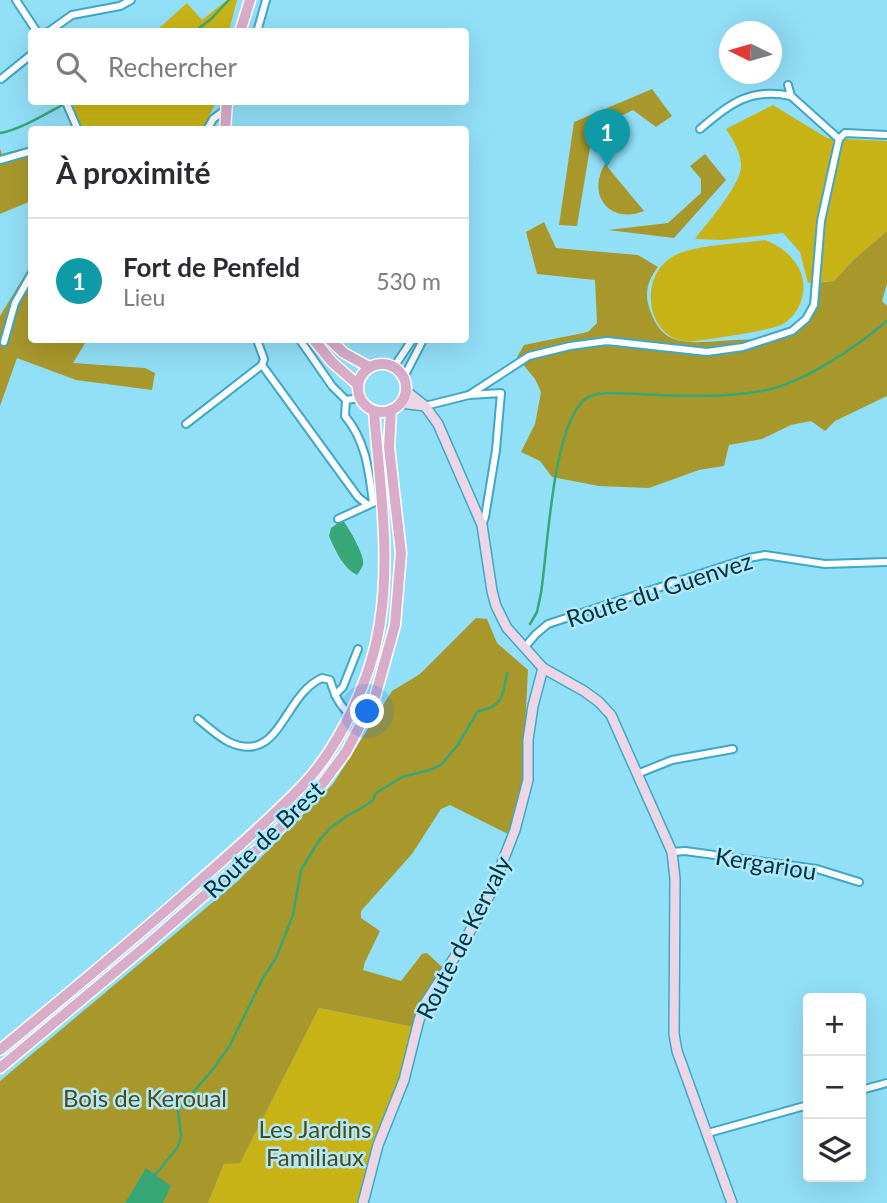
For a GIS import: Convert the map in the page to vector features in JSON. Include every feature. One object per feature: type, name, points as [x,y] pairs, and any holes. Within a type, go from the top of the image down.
[{"type":"main road","points":[[241,28],[250,0]]},
{"type":"main road","points":[[226,106],[226,126]]},
{"type":"main road","points":[[316,343],[332,362],[358,385]]},
{"type":"main road","points":[[333,343],[344,353],[369,367],[386,364],[394,367],[404,377],[406,391],[396,407],[374,411],[360,398],[360,378],[369,367]]},
{"type":"main road","name":"Route de Brest","points":[[0,1068],[146,946],[278,830],[317,791],[346,752],[369,711],[386,664],[395,625],[400,584],[400,540],[389,447],[396,407]]},
{"type":"main road","name":"Route de Brest","points":[[0,1049],[143,930],[252,834],[305,782],[335,741],[370,662],[380,625],[385,558],[374,411]]},
{"type":"street","points":[[16,0],[34,28]]},
{"type":"street","points":[[54,28],[72,15],[120,6],[131,0]]},
{"type":"street","points":[[258,28],[266,0]]},
{"type":"street","points":[[1,79],[28,57]]},
{"type":"street","points":[[788,85],[791,96],[839,139]]},
{"type":"street","points":[[700,129],[733,101],[759,93],[791,96]]},
{"type":"street","points":[[67,105],[76,126]]},
{"type":"street","points":[[209,126],[226,106]]},
{"type":"street","points":[[469,395],[528,356],[570,346],[607,341],[707,352],[743,347],[792,331],[806,319],[814,305],[821,221],[839,139],[845,133],[887,135]]},
{"type":"street","points":[[0,160],[28,152]]},
{"type":"street","points":[[4,342],[15,303],[28,280]]},
{"type":"street","points":[[186,424],[262,365],[264,359],[258,343]]},
{"type":"street","points":[[302,343],[332,387],[346,400]]},
{"type":"street","points":[[394,367],[410,343]]},
{"type":"street","points":[[404,377],[421,343]]},
{"type":"street","points":[[262,365],[358,497],[368,505]]},
{"type":"street","points":[[406,391],[425,406],[438,425],[482,525],[496,606],[507,628],[543,668],[584,691],[611,715],[672,852],[675,879],[674,1034],[677,1051],[732,1203]]},
{"type":"street","points":[[396,407],[425,406],[469,395],[501,393],[496,450],[482,525]]},
{"type":"street","points":[[346,400],[360,398]]},
{"type":"street","points":[[338,519],[373,503],[370,472],[355,428],[345,416],[346,400]]},
{"type":"street","name":"Route du Guenvez","points":[[524,648],[548,624],[749,558],[765,555],[825,564],[887,562]]},
{"type":"street","points":[[335,695],[343,687],[359,649]]},
{"type":"street","name":"Route de Kervaly","points":[[363,1203],[378,1145],[404,1080],[422,1011],[490,894],[515,830],[528,780],[528,740],[543,668]]},
{"type":"street","points":[[198,719],[226,741],[244,747],[258,747],[267,742],[300,694],[322,678],[330,680],[335,695],[349,714],[369,711]]},
{"type":"street","points":[[637,774],[672,760],[733,749]]},
{"type":"street","name":"Kergariou","points":[[672,852],[685,851],[817,869],[859,882]]},
{"type":"street","points":[[866,1089],[887,1083]]},
{"type":"street","points":[[708,1133],[803,1106]]},
{"type":"green space","points":[[227,0],[237,0],[230,28],[159,28],[187,3],[202,20]]},
{"type":"green space","points":[[652,89],[672,116],[656,127],[633,110],[593,130],[577,226],[559,225],[574,122]]},
{"type":"green space","points":[[74,105],[214,105],[204,126],[83,126],[77,121]]},
{"type":"green space","points":[[773,105],[827,138],[887,141],[887,231],[853,260],[834,281],[808,283],[800,252],[783,233],[723,240],[695,239],[723,203],[740,172],[739,154],[726,129]]},
{"type":"green space","points":[[28,147],[28,202],[0,214],[0,149],[2,154]]},
{"type":"green space","points":[[705,154],[726,180],[674,238],[608,230],[668,223],[701,193],[701,179],[690,166]]},
{"type":"green space","points":[[605,164],[644,211],[621,214],[605,204],[598,186]]},
{"type":"green space","points":[[544,222],[556,248],[638,255],[658,267],[647,291],[654,320],[668,336],[686,342],[769,339],[790,331],[808,313],[816,283],[834,281],[853,260],[887,231],[887,284],[882,301],[887,306],[887,396],[835,421],[825,431],[811,421],[791,425],[762,439],[729,445],[724,466],[699,470],[649,488],[599,486],[552,477],[540,461],[521,452],[535,424],[541,392],[535,379],[517,357],[524,345],[588,332],[597,323],[595,280],[537,274],[526,232]]},
{"type":"green space","points":[[765,240],[784,250],[802,275],[803,295],[789,319],[781,325],[763,330],[696,341],[679,340],[666,333],[657,321],[651,291],[656,275],[665,262],[680,253],[698,248]]},
{"type":"green space","points":[[28,270],[28,343],[85,343],[73,363],[145,368],[155,373],[152,390],[76,380],[17,358],[0,406],[0,316]]},
{"type":"green space","name":"Bois de Keroual","points":[[476,618],[487,619],[497,643],[528,670],[522,791],[510,835],[450,805],[441,809],[412,854],[361,911],[361,918],[380,931],[363,970],[401,981],[422,954],[427,953],[442,967],[423,1000],[413,1027],[319,1008],[240,1163],[224,1164],[208,1203],[0,1203],[0,1081],[238,881],[333,784],[392,691],[420,674]]},
{"type":"green space","name":"Les Jardins Familiaux","points":[[319,1008],[413,1027],[402,1073],[360,1203],[208,1203],[224,1164],[240,1162]]},
{"type":"shaded area","points":[[340,522],[347,526],[362,556],[363,565],[357,575],[344,563],[329,536],[331,528]]},
{"type":"shaded area","points":[[146,1168],[171,1186],[163,1203],[125,1203]]},
{"type":"waterway","points":[[199,28],[229,0]]},
{"type":"waterway","points":[[0,133],[24,125],[62,105]]},
{"type":"waterway","points":[[530,624],[537,612],[541,593],[553,492],[564,439],[572,418],[584,400],[593,395],[607,393],[704,396],[743,394],[778,387],[828,363],[887,321]]},
{"type":"waterway","points":[[155,1175],[178,1147],[181,1136],[178,1110],[229,1047],[263,978],[276,958],[293,915],[301,870],[318,842],[330,828],[373,800],[376,793],[402,777],[441,765],[457,746],[478,711],[497,704],[507,673]]},
{"type":"place","name":"Fort de Penfeld","points":[[607,167]]}]
